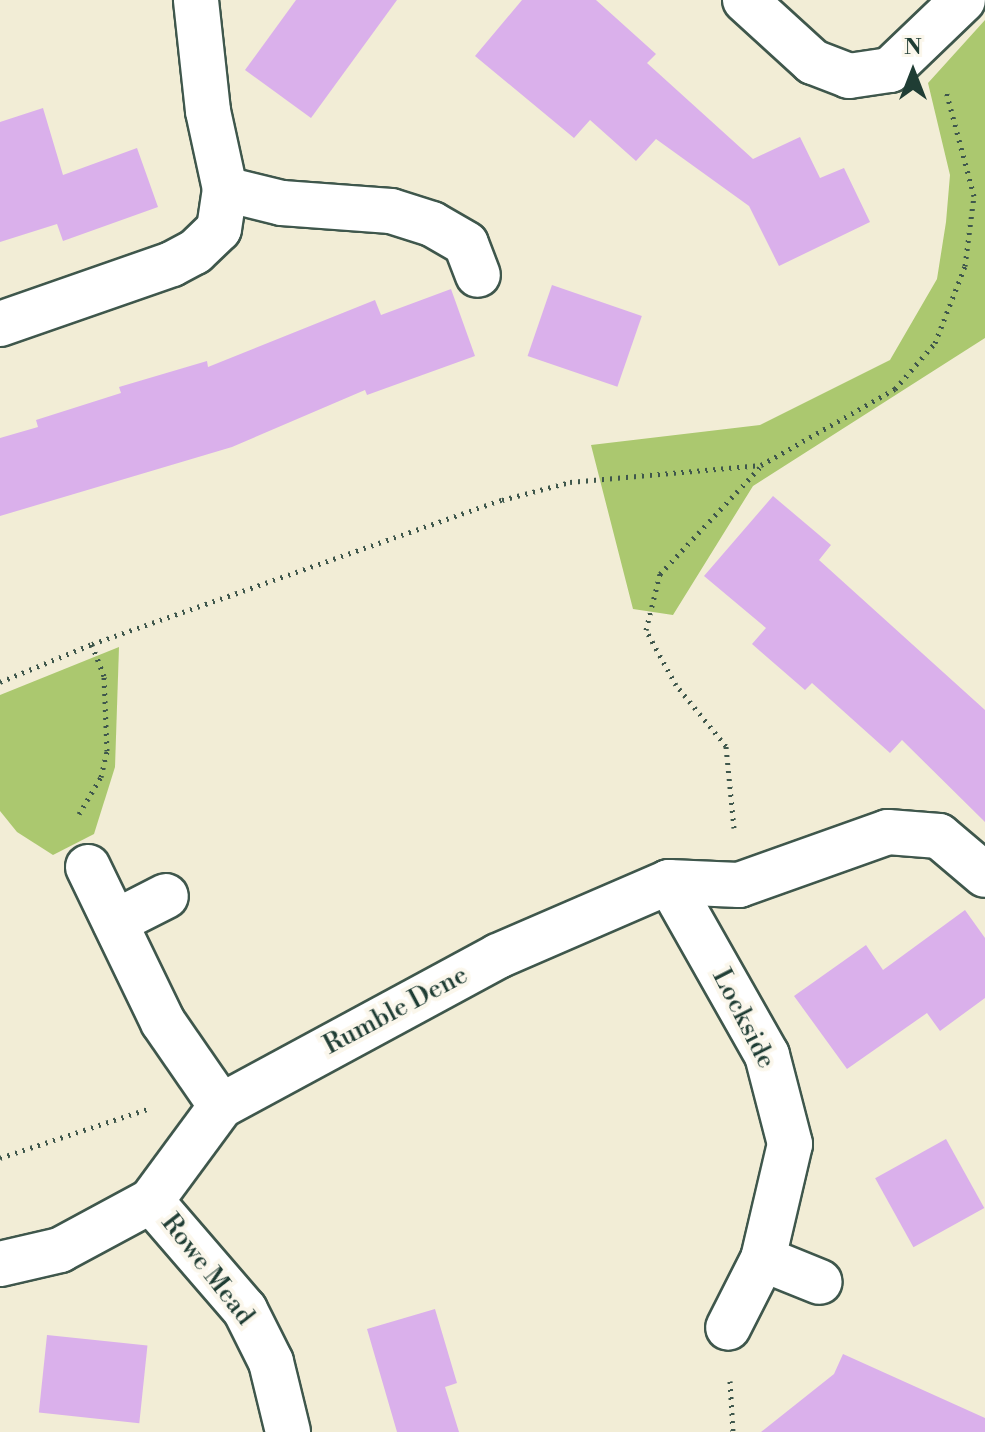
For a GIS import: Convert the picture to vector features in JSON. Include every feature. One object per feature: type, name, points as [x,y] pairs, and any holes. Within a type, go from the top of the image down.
[{"type":"street","points":[[0,324],[195,252],[219,229],[225,189],[208,111],[196,0]]},
{"type":"street","points":[[745,0],[813,62],[849,76],[890,70],[929,36],[963,0]]},
{"type":"street","points":[[225,189],[282,203],[391,211],[432,224],[466,244],[478,275]]},
{"type":"street","name":"Rumble Dene","points":[[0,1264],[60,1250],[151,1201],[213,1098],[498,956],[669,882],[739,885],[888,832],[939,836],[985,875]]},
{"type":"street","points":[[88,867],[163,1022],[213,1098]]},
{"type":"street","name":"Lockside","points":[[669,882],[767,1055],[790,1144],[763,1259],[728,1328]]},
{"type":"street","points":[[115,922],[166,896]]},
{"type":"street","name":"Rowe Mead","points":[[151,1201],[245,1310],[271,1362],[288,1432]]},
{"type":"street","points":[[763,1259],[820,1282]]},
{"type":"path","points":[[739,885],[726,746],[676,685],[646,630],[660,574],[761,465],[895,389],[935,343],[952,307],[965,266],[974,196],[968,158],[929,36]]},
{"type":"path","points":[[0,682],[92,644],[502,500],[570,482],[761,465]]},
{"type":"path","points":[[88,867],[75,826],[101,777],[107,751],[104,676],[92,644]]},
{"type":"path","points":[[0,1158],[213,1098]]},
{"type":"green space","points":[[985,20],[985,338],[753,486],[673,615],[633,609],[591,445],[760,425],[890,360],[937,279],[946,222],[950,175],[928,83]]},
{"type":"green space","points":[[119,647],[115,767],[94,834],[53,855],[17,832],[0,811],[0,695]]},
{"type":"building","points":[[296,0],[397,0],[311,118],[245,70]]},
{"type":"building","points":[[522,0],[596,0],[656,54],[647,63],[753,159],[800,137],[820,178],[844,168],[870,222],[779,266],[749,206],[656,139],[636,161],[590,120],[574,138],[475,56]]},
{"type":"building","points":[[43,108],[63,175],[137,148],[158,207],[63,241],[57,224],[0,242],[0,122]]},
{"type":"building","points":[[552,285],[642,316],[617,387],[528,356]]},
{"type":"building","points":[[451,289],[475,356],[367,395],[365,390],[232,447],[0,516],[0,438],[38,427],[36,420],[121,393],[119,387],[207,361],[208,367],[375,300],[381,315]]},
{"type":"building","points":[[773,496],[831,545],[819,560],[985,710],[985,822],[902,740],[890,753],[812,683],[805,690],[752,644],[766,628],[704,576]]},
{"type":"building","points":[[965,910],[985,938],[985,998],[940,1031],[927,1013],[847,1069],[794,996],[866,945],[883,970]]},
{"type":"building","points":[[946,1139],[984,1208],[913,1247],[875,1178]]},
{"type":"building","points":[[435,1309],[457,1383],[445,1387],[459,1432],[397,1432],[367,1329]]},
{"type":"building","points":[[47,1335],[147,1346],[139,1423],[39,1413]]},
{"type":"building","points":[[843,1354],[985,1418],[985,1432],[761,1432],[834,1374]]}]
